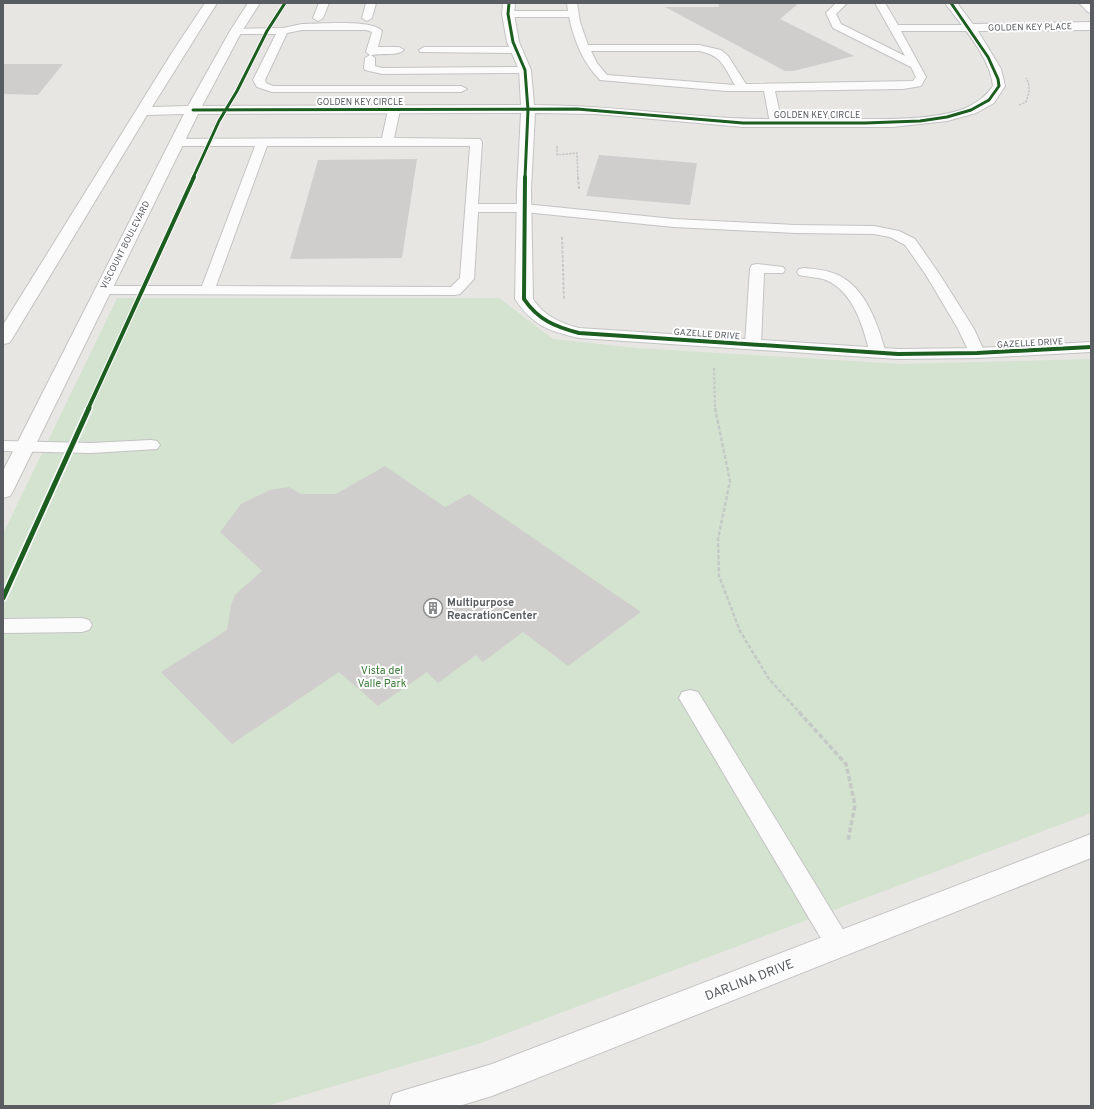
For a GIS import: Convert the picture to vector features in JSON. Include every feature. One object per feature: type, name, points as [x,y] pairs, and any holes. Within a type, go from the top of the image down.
[{"type":"street","points":[[3,339],[142,111],[210,3]]},
{"type":"street","name":"VISCOUNT BOULEVARD","points":[[3,491],[193,110],[236,31],[254,3]]},
{"type":"street","name":"GOLDEN KEY CIRCLE","points":[[142,111],[618,111],[732,122],[776,123],[900,122],[952,116],[975,108],[989,99],[999,86],[998,75],[970,28],[951,3]]},
{"type":"street","points":[[509,9],[513,42],[525,70],[528,110]]},
{"type":"street","name":"GOLDEN KEY PLACE","points":[[970,28],[1091,26]]},
{"type":"street","name":"GAZELLE DRIVE","points":[[528,110],[524,208],[524,299],[531,311],[540,318],[558,327],[579,333],[898,354],[977,353],[1091,347]]},
{"type":"street","name":"DARLINA DRIVE","points":[[405,1106],[492,1080],[1091,846]]},
{"type":"lane","points":[[318,18],[324,3]]},
{"type":"lane","points":[[367,18],[371,3]]},
{"type":"lane","points":[[572,3],[576,28],[597,73],[604,78],[726,88],[917,84],[921,77],[916,65],[880,3]]},
{"type":"lane","points":[[842,3],[831,12],[837,26],[916,65]]},
{"type":"lane","points":[[1084,3],[1091,10]]},
{"type":"lane","points":[[509,9],[573,14]]},
{"type":"lane","points":[[236,31],[283,31],[302,27],[368,27],[377,31],[371,53],[370,68],[382,71],[525,70]]},
{"type":"lane","points":[[895,28],[970,28]]},
{"type":"lane","points":[[283,31],[259,80],[261,86],[272,89],[461,89]]},
{"type":"lane","points":[[585,48],[699,48],[717,52],[724,58],[743,88]]},
{"type":"lane","points":[[371,53],[399,50]]},
{"type":"lane","points":[[424,50],[516,50]]},
{"type":"lane","points":[[769,87],[776,123]]},
{"type":"lane","points":[[421,110],[426,89]]},
{"type":"lane","points":[[387,142],[394,110]]},
{"type":"lane","points":[[103,290],[208,289],[455,291],[467,279],[476,142],[177,142]]},
{"type":"lane","points":[[208,289],[262,142]]},
{"type":"lane","points":[[471,208],[524,208],[674,223],[795,229],[874,230],[894,234],[910,242],[914,247],[966,330],[977,353]]},
{"type":"lane","points":[[753,345],[757,268],[778,270]]},
{"type":"lane","points":[[804,272],[834,278],[847,289],[872,328],[878,353]]},
{"type":"lane","points":[[3,446],[77,448],[151,445]]},
{"type":"lane","points":[[3,626],[82,625]]},
{"type":"lane","points":[[690,698],[838,944]]},
{"type":"path","points":[[714,366],[714,405],[730,481],[718,539],[719,576],[740,631],[769,679],[846,764],[855,805],[848,841]]},
{"type":"green space","name":"Vista del Valle Park","points":[[117,298],[499,298],[553,339],[637,348],[901,364],[1091,359],[1091,813],[478,1044],[266,1106],[3,1106],[3,534]]},
{"type":"building","points":[[718,3],[799,3],[780,19],[854,56],[793,71],[785,71],[665,7],[719,7]]},
{"type":"building","points":[[3,64],[63,64],[38,95],[3,94]]},
{"type":"building","points":[[599,155],[697,163],[690,205],[586,196]]},
{"type":"building","points":[[417,159],[402,258],[290,259],[318,160]]},
{"type":"building","name":"Multipurpose ReacrationCenter","points":[[385,466],[445,507],[469,494],[641,612],[568,666],[523,632],[483,662],[476,655],[438,683],[427,672],[378,706],[339,672],[232,744],[161,672],[227,630],[231,605],[235,595],[262,571],[220,532],[241,504],[270,490],[289,487],[301,494],[336,494]]},
{"type":"cycle path","points":[[3,598],[219,121],[232,97],[237,91],[267,31],[285,3]]},
{"type":"cycle path","points":[[509,3],[508,14],[513,42],[525,70],[528,110],[524,190],[524,299],[529,307],[547,322],[554,326],[579,333],[898,354],[977,353],[1091,347]]},
{"type":"cycle path","points":[[193,110],[577,109],[616,111],[743,123],[892,123],[920,121],[947,117],[971,110],[989,100],[999,86],[995,69],[972,31],[951,3]]},
{"type":"place","name":"Multipurpose ReacrationCenter","points":[[433,608]]}]
